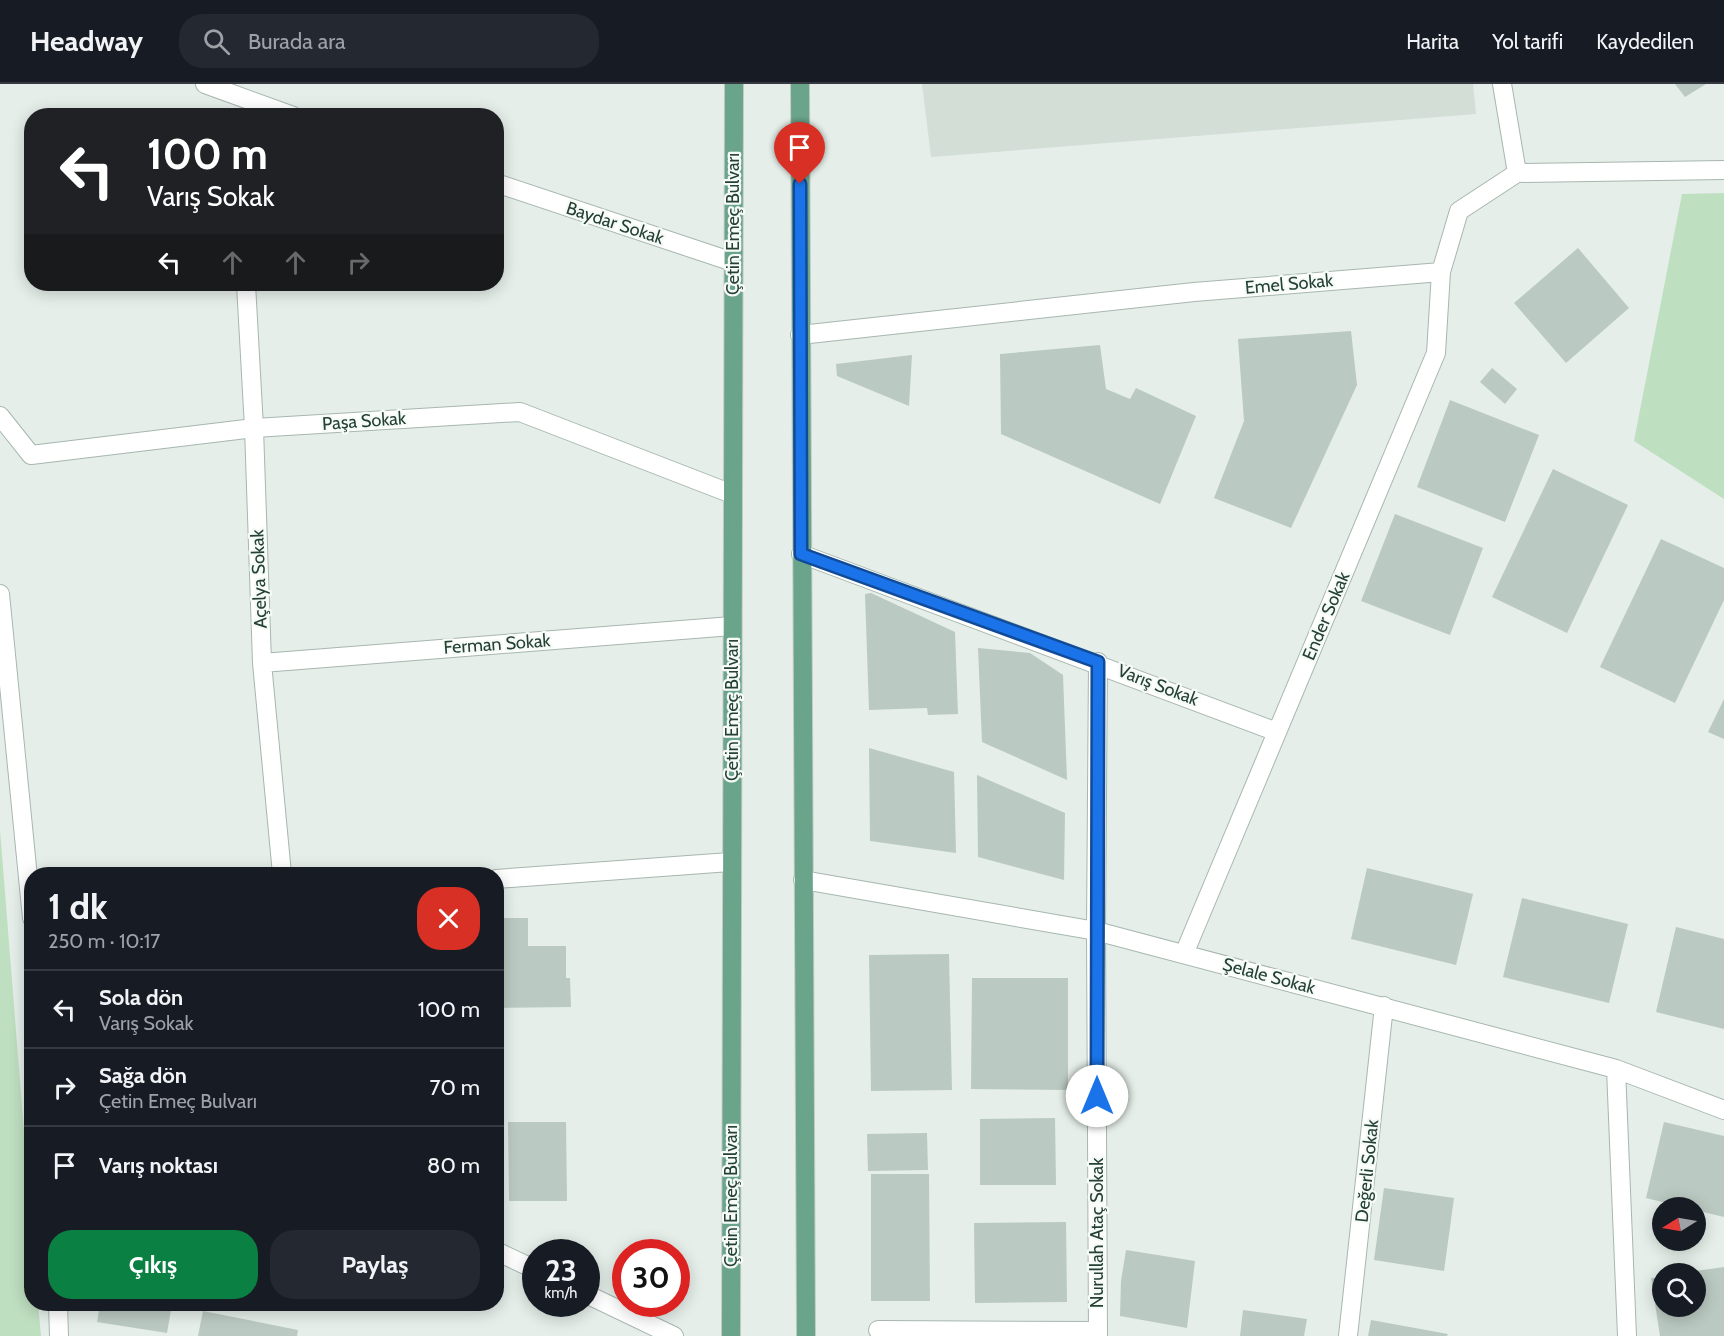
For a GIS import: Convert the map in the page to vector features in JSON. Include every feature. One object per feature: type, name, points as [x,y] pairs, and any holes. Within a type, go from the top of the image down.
[{"type":"main road","name":"Çetin Emeç Bulvarı","points":[[731,1336],[730,862],[734,84]]},
{"type":"main road","points":[[800,84],[806,1336]]},
{"type":"street","points":[[205,84],[270,108]]},
{"type":"street","points":[[1502,84],[1517,173]]},
{"type":"street","points":[[236,96],[237,108]]},
{"type":"street","points":[[1442,272],[1460,211],[1517,173],[1724,170]]},
{"type":"street","name":"Baydar Sokak","points":[[504,186],[733,262]]},
{"type":"street","name":"Emel Sokak","points":[[800,335],[1194,292],[1442,272]]},
{"type":"street","name":"Ender Sokak","points":[[1184,954],[1436,353],[1442,272]]},
{"type":"street","name":"Açelya Sokak","points":[[246,291],[254,428],[261,663],[281,867]]},
{"type":"street","name":"Paşa Sokak","points":[[0,416],[31,455],[254,428],[520,412],[732,494]]},
{"type":"street","name":"Varış Sokak","points":[[801,554],[1098,662],[1277,732]]},
{"type":"street","points":[[0,594],[27,867]]},
{"type":"street","name":"Ferman Sokak","points":[[261,663],[732,626]]},
{"type":"street","name":"Nurullah Ataç Sokak","points":[[1098,662],[1096,931],[1098,1334]]},
{"type":"street","points":[[504,878],[730,862]]},
{"type":"street","name":"Şelale Sokak","points":[[804,880],[1096,931],[1616,1069],[1724,1110]]},
{"type":"street","name":"Değerli Sokak","points":[[1348,1336],[1384,1006]]},
{"type":"street","points":[[1616,1069],[1627,1336]]},
{"type":"street","points":[[504,1255],[522,1263]]},
{"type":"street","points":[[600,1301],[674,1336]]},
{"type":"street","points":[[58,1311],[59,1336]]},
{"type":"street","points":[[878,1330],[1098,1334]]},
{"type":"shaded area","points":[[922,84],[1473,84],[1476,114],[931,157]]},
{"type":"green space","points":[[1724,193],[1724,499],[1634,441],[1682,194]]},
{"type":"green space","points":[[0,830],[24,1131],[24,1311],[39,1311],[41,1336],[0,1336]]},
{"type":"building","points":[[1675,84],[1706,84],[1685,97]]},
{"type":"building","points":[[1578,248],[1629,308],[1566,363],[1514,303]]},
{"type":"building","points":[[1351,331],[1357,385],[1291,528],[1214,498],[1244,421],[1238,339]]},
{"type":"building","points":[[1100,345],[1106,389],[1130,399],[1136,388],[1196,416],[1160,504],[1001,434],[1000,354]]},
{"type":"building","points":[[912,355],[909,406],[837,376],[836,364]]},
{"type":"building","points":[[1492,368],[1517,389],[1505,404],[1480,382]]},
{"type":"building","points":[[1450,400],[1539,435],[1505,522],[1417,487]]},
{"type":"building","points":[[1553,469],[1628,505],[1567,633],[1492,597]]},
{"type":"building","points":[[1395,514],[1483,548],[1450,635],[1361,601]]},
{"type":"building","points":[[1661,539],[1724,568],[1724,600],[1675,703],[1600,667]]},
{"type":"building","points":[[871,593],[955,632],[958,714],[928,715],[927,708],[869,710],[865,594]]},
{"type":"building","points":[[978,648],[1030,653],[1063,675],[1067,780],[982,742]]},
{"type":"building","points":[[1724,699],[1724,739],[1708,732]]},
{"type":"building","points":[[869,748],[954,772],[956,853],[870,841]]},
{"type":"building","points":[[977,775],[1065,813],[1064,880],[978,857]]},
{"type":"building","points":[[1367,868],[1473,894],[1456,965],[1351,939]]},
{"type":"building","points":[[1522,898],[1628,924],[1609,1003],[1503,977]]},
{"type":"building","points":[[504,918],[528,918],[528,946],[566,946],[566,978],[570,978],[571,1007],[504,1008]]},
{"type":"building","points":[[1676,927],[1724,939],[1724,1029],[1656,1012]]},
{"type":"building","points":[[949,954],[952,1090],[871,1091],[869,955]]},
{"type":"building","points":[[972,978],[1068,978],[1068,1090],[971,1089]]},
{"type":"building","points":[[1055,1118],[1056,1185],[980,1185],[980,1119]]},
{"type":"building","points":[[508,1122],[566,1122],[567,1201],[509,1201]]},
{"type":"building","points":[[1664,1122],[1724,1136],[1724,1217],[1706,1213],[1706,1197],[1646,1198]]},
{"type":"building","points":[[927,1133],[928,1170],[868,1171],[867,1134]]},
{"type":"building","points":[[871,1174],[929,1174],[930,1301],[871,1301]]},
{"type":"building","points":[[1384,1188],[1454,1198],[1444,1271],[1374,1260]]},
{"type":"building","points":[[1066,1222],[1067,1302],[975,1303],[974,1223]]},
{"type":"building","points":[[1126,1250],[1195,1261],[1187,1328],[1120,1316],[1121,1281]]},
{"type":"building","points":[[1724,1267],[1724,1336],[1660,1336],[1657,1317],[1706,1317],[1706,1270]]},
{"type":"building","points":[[1243,1310],[1307,1319],[1304,1336],[1240,1336]]},
{"type":"building","points":[[99,1311],[171,1311],[167,1333],[97,1322]]},
{"type":"building","points":[[203,1311],[298,1330],[297,1336],[198,1336]]},
{"type":"building","points":[[1371,1320],[1448,1334],[1447,1336],[1368,1336]]},
{"type":"route","points":[[800,184],[801,554],[1098,662],[1097,1096]]}]
